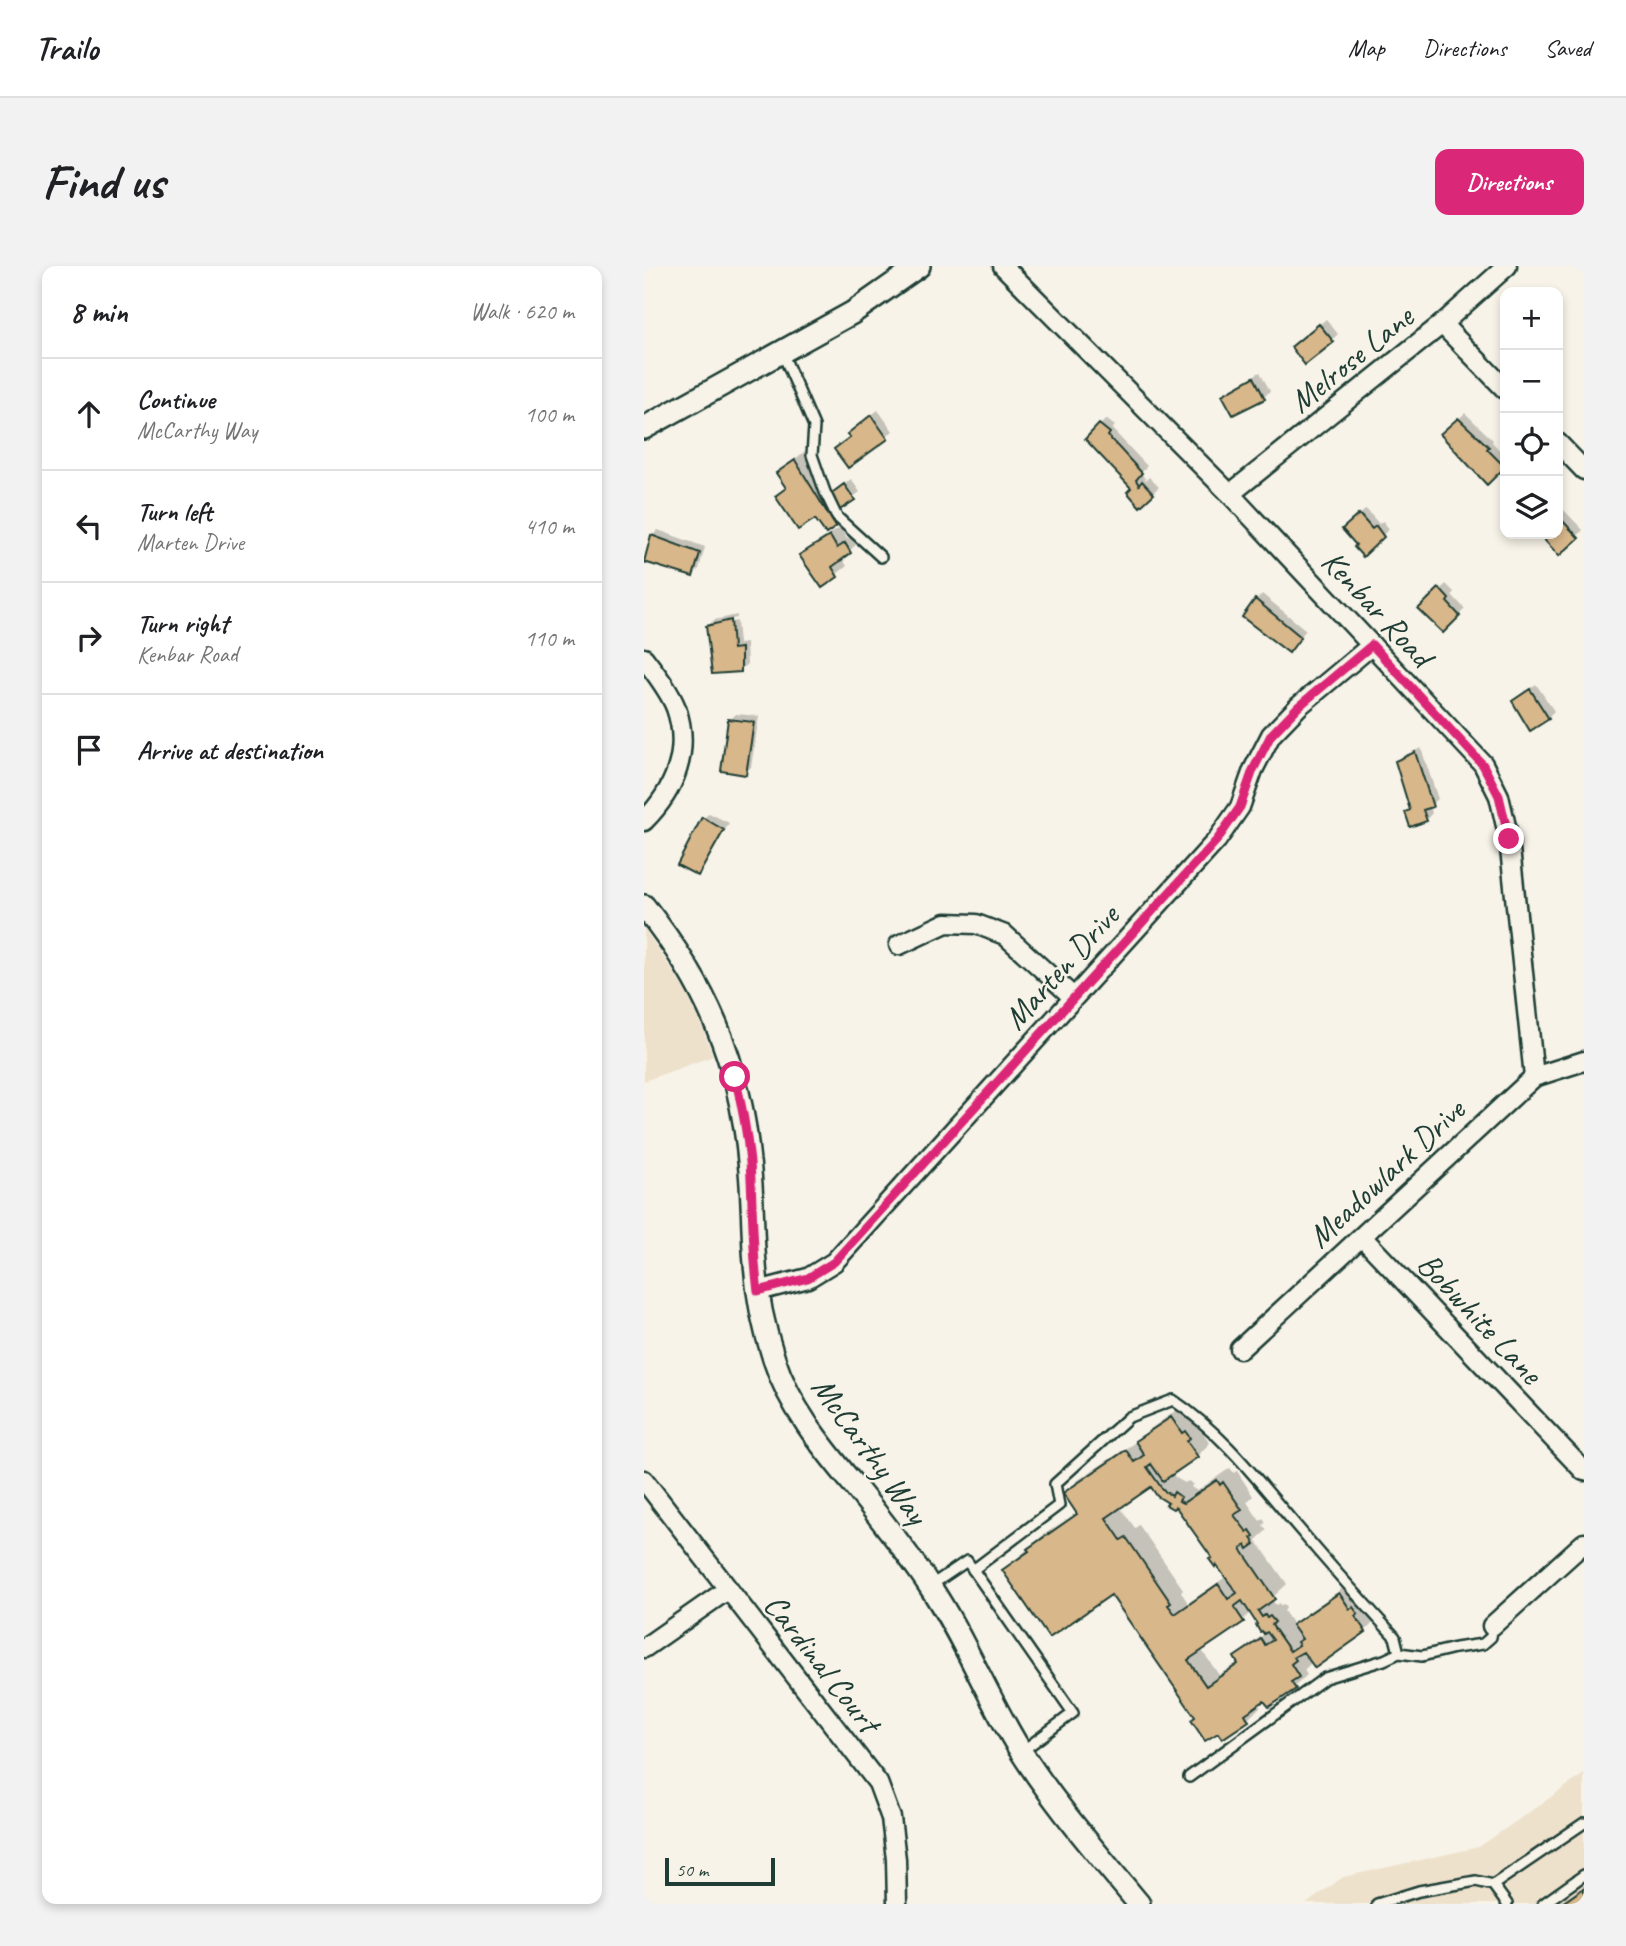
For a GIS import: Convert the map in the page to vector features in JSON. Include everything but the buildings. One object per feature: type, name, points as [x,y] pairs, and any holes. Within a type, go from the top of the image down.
[{"type":"street","points":[[644,428],[852,313],[919,266]]},
{"type":"street","name":"Kenbar Road","points":[[1003,266],[1230,494],[1483,765],[1499,796],[1509,839],[1534,1077]]},
{"type":"street","name":"Melrose Lane","points":[[1230,494],[1442,324],[1507,266]]},
{"type":"street","points":[[1442,324],[1500,384]]},
{"type":"street","points":[[1563,448],[1584,470]]},
{"type":"street","name":"Marten Drive","points":[[758,1291],[808,1278],[834,1262],[1217,840],[1240,807],[1253,770],[1271,735],[1299,706],[1372,645]]},
{"type":"street","points":[[644,657],[675,707],[682,743],[679,768],[674,780],[662,802],[644,821]]},
{"type":"street","name":"McCarthy Way","points":[[644,906],[697,982],[729,1058],[740,1097],[747,1141],[758,1291],[774,1361],[793,1402],[823,1447],[885,1524],[930,1586],[1021,1752],[1139,1904]]},
{"type":"street","points":[[899,945],[946,923],[976,924],[1005,935],[1073,997]]},
{"type":"street","name":"Meadowlark Drive","points":[[1240,1349],[1534,1077],[1584,1061]]},
{"type":"street","name":"Bobwhite Lane","points":[[1362,1237],[1584,1471]]},
{"type":"street","name":"Cardinal Court","points":[[644,1480],[878,1783],[891,1818],[896,1859],[897,1904]]},
{"type":"street","points":[[1492,1626],[1584,1543]]},
{"type":"street","points":[[644,1648],[727,1590]]},
{"type":"lane","points":[[782,352],[814,426],[812,455],[837,517],[881,557]]},
{"type":"lane","points":[[973,1570],[1059,1505],[1055,1484],[1129,1418],[1173,1400],[1193,1413],[1231,1449],[1395,1637],[1399,1653]]},
{"type":"lane","points":[[930,1586],[967,1561],[1073,1713],[1021,1752]]},
{"type":"lane","points":[[1189,1777],[1325,1678],[1399,1653],[1422,1657],[1483,1644],[1491,1637],[1492,1626]]},
{"type":"lane","points":[[1493,1885],[1584,1823]]},
{"type":"lane","points":[[1543,1904],[1584,1875]]},
{"type":"lane","points":[[1377,1904],[1419,1891],[1476,1881],[1493,1885],[1507,1904]]},
{"type":"shaded area","points":[[644,928],[684,988],[713,1056],[644,1081]]},
{"type":"shaded area","points":[[1584,1774],[1584,1904],[1306,1904],[1343,1877],[1479,1847]]},
{"type":"route","points":[[735,1077],[749,1160],[758,1291],[808,1278],[834,1262],[1217,840],[1240,807],[1253,770],[1271,735],[1299,706],[1372,645],[1483,765],[1499,796],[1509,839]]}]
